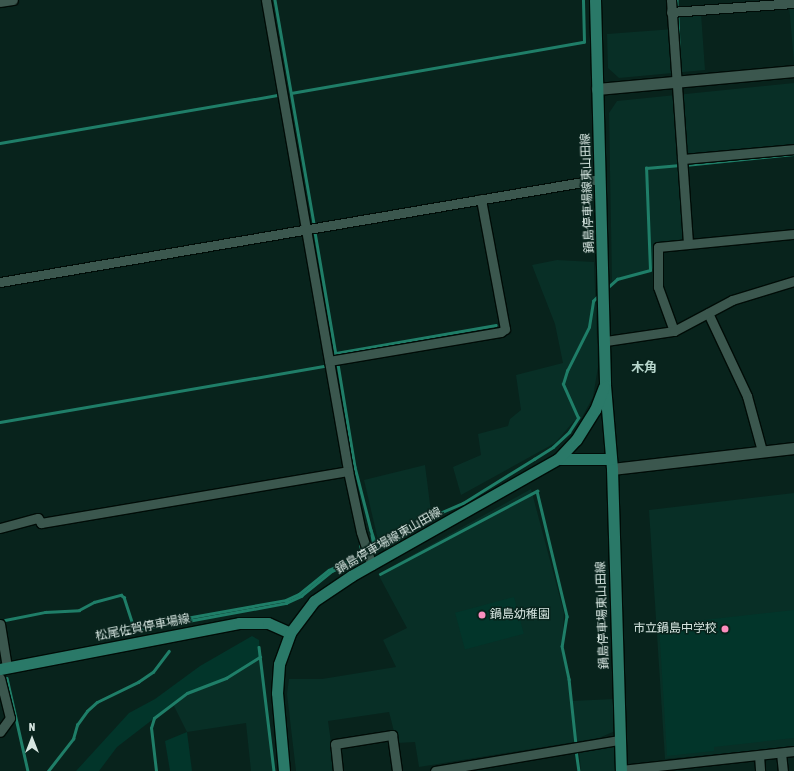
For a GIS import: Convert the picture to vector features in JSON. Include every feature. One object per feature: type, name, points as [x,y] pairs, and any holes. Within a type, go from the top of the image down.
[{"type":"main road","name":"鍋島停車場線東山田線","points":[[594,0],[606,341],[605,385],[612,464]]},
{"type":"main road","name":"鍋島停車場線東山田線","points":[[284,771],[277,693],[279,664],[290,632],[314,601],[372,565],[558,459],[576,440],[595,410],[605,385]]},
{"type":"main road","points":[[558,459],[612,464]]},
{"type":"main road","name":"鍋島停車場東山田線","points":[[612,464],[621,770]]},
{"type":"main road","name":"松尾佐賀停車場線","points":[[4,668],[239,623],[268,623],[290,632]]},
{"type":"street","points":[[0,2],[13,0]]},
{"type":"street","points":[[266,0],[348,471],[361,532],[372,565]]},
{"type":"street","points":[[670,0],[674,82],[688,243]]},
{"type":"street","points":[[671,12],[794,3]]},
{"type":"street","points":[[598,89],[794,72]]},
{"type":"street","points":[[682,163],[794,149]]},
{"type":"street","points":[[0,282],[600,179]]},
{"type":"street","points":[[328,361],[501,332],[505,329],[481,199]]},
{"type":"street","points":[[674,331],[658,287],[658,247],[794,234]]},
{"type":"street","points":[[606,341],[674,331],[732,300],[794,281]]},
{"type":"street","points":[[708,313],[748,396],[762,451]]},
{"type":"street","points":[[612,464],[794,448]]},
{"type":"street","points":[[0,528],[38,518],[41,523],[348,471]]},
{"type":"street","points":[[0,624],[4,668]]},
{"type":"street","points":[[0,678],[10,718],[0,732]]},
{"type":"street","points":[[338,771],[335,744],[392,735],[398,771]]},
{"type":"street","points":[[435,771],[619,740]]},
{"type":"street","points":[[621,770],[694,766],[758,755],[794,751]]},
{"type":"street","points":[[781,753],[783,771]]},
{"type":"street","points":[[758,755],[760,771]]},
{"type":"shaded area","points":[[789,5],[794,5],[794,63]]},
{"type":"shaded area","points":[[701,13],[705,70],[619,78],[608,68],[607,34],[674,29],[673,15]]},
{"type":"shaded area","points":[[794,83],[794,144],[677,155],[685,240],[655,245],[655,268],[612,281],[609,113],[617,101]]},
{"type":"shaded area","points":[[557,260],[594,262],[598,367],[593,397],[581,419],[574,421],[555,443],[461,495],[453,467],[481,455],[478,434],[508,426],[510,419],[521,410],[516,375],[563,363],[555,324],[532,265]]},
{"type":"shaded area","points":[[425,465],[431,512],[378,540],[364,480]]},
{"type":"shaded area","points":[[531,489],[564,613],[562,646],[571,701],[615,699],[615,731],[599,738],[419,767],[415,742],[397,743],[389,712],[328,721],[335,771],[296,771],[287,694],[289,679],[322,679],[396,667],[383,640],[407,628],[378,574]]},
{"type":"shaded area","name":"市立鍋島中学校","points":[[794,493],[794,747],[665,759],[649,510]]},
{"type":"shaded area","points":[[514,597],[524,634],[465,649],[455,613]]},
{"type":"shaded area","points":[[794,610],[794,738],[714,747],[714,751],[667,756],[659,625]]},
{"type":"shaded area","points":[[252,636],[259,640],[260,657],[226,678],[187,693],[117,747],[99,771],[76,771],[129,713],[155,699],[200,666]]},
{"type":"shaded area","points":[[259,657],[275,771],[251,771],[246,723],[187,732],[173,704],[189,693],[228,678]]},
{"type":"shaded area","points":[[187,732],[192,771],[170,771],[165,741]]},
{"type":"shaded area","points":[[601,745],[616,748],[616,771],[581,771],[579,749]]},
{"type":"waterway","points":[[275,0],[314,223]]},
{"type":"waterway","points":[[291,93],[584,42],[583,0]]},
{"type":"waterway","points":[[677,0],[677,5]]},
{"type":"waterway","points":[[678,18],[679,54]]},
{"type":"waterway","points":[[0,143],[277,95]]},
{"type":"waterway","points":[[685,143],[687,156]]},
{"type":"waterway","points":[[685,165],[794,154]]},
{"type":"waterway","points":[[606,289],[617,279],[650,270],[646,168],[680,165]]},
{"type":"waterway","points":[[315,232],[336,355]]},
{"type":"waterway","points":[[371,530],[377,549],[398,539],[426,519],[463,503],[534,459],[553,447],[569,432],[578,418],[563,384],[567,371],[589,327],[593,301],[599,295]]},
{"type":"waterway","points":[[336,353],[496,325]]},
{"type":"waterway","points":[[338,364],[355,467],[371,530]]},
{"type":"waterway","points":[[0,422],[323,366]]},
{"type":"waterway","points":[[380,574],[537,491],[567,616],[562,646],[569,679],[576,745]]},
{"type":"waterway","points":[[372,535],[375,551]]},
{"type":"waterway","points":[[5,620],[45,612],[79,610],[94,602],[121,595],[124,597],[135,630],[168,624],[175,620],[286,600],[299,594],[329,570],[361,555],[360,543]]},
{"type":"waterway","points":[[177,623],[286,603],[301,596],[332,571],[359,559]]},
{"type":"waterway","points":[[259,647],[274,771]]},
{"type":"waterway","points":[[48,771],[73,739],[77,725],[87,711],[97,702],[138,682],[153,672],[169,651]]},
{"type":"waterway","points":[[156,771],[151,728],[154,718],[187,693],[226,678],[260,657]]},
{"type":"waterway","points":[[7,678],[28,771]]},
{"type":"waterway","points":[[576,750],[579,771]]},
{"type":"place","name":"鍋島幼稚園","points":[[482,615]]},
{"type":"place","name":"市立鍋島中学校","points":[[725,629]]},
{"type":"district","name":"木角","points":[[644,368]]}]
